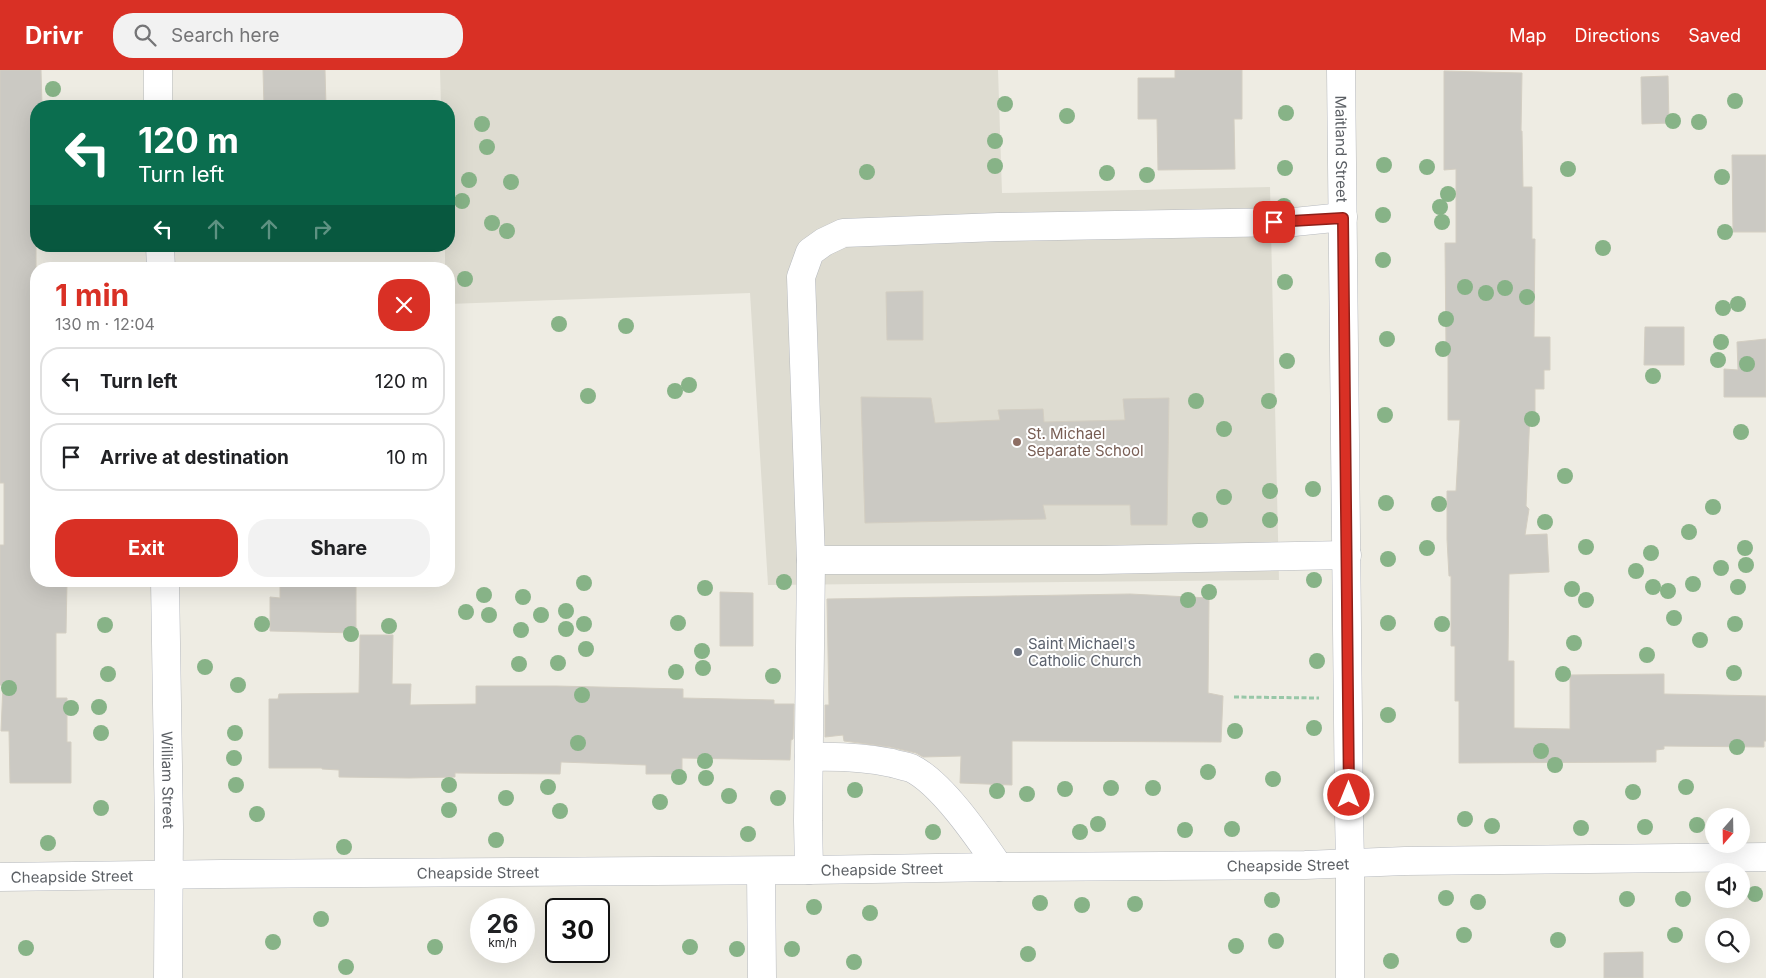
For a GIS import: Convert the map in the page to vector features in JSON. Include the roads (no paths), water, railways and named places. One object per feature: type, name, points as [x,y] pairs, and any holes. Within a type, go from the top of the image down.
[{"type":"street","points":[[158,70],[158,100]]},
{"type":"street","name":"Maitland Street","points":[[1341,70],[1349,699],[1350,978]]},
{"type":"street","points":[[809,870],[811,560],[801,277],[810,252],[824,242],[843,233],[998,226],[1294,222],[1343,218]]},
{"type":"street","points":[[811,560],[1099,560],[1347,555]]},
{"type":"street","name":"William Street","points":[[165,587],[169,827],[167,875],[168,978]]},
{"type":"street","points":[[809,757],[842,756],[865,758],[910,768],[930,782],[964,819],[999,867]]},
{"type":"street","name":"Cheapside Street","points":[[0,877],[1305,865],[1766,857]]},
{"type":"street","points":[[761,871],[762,978]]},
{"type":"place","name":"St. Michael Separate School","points":[[1017,442]]},
{"type":"place","name":"Saint Michael's Catholic Church","points":[[1018,652]]}]
